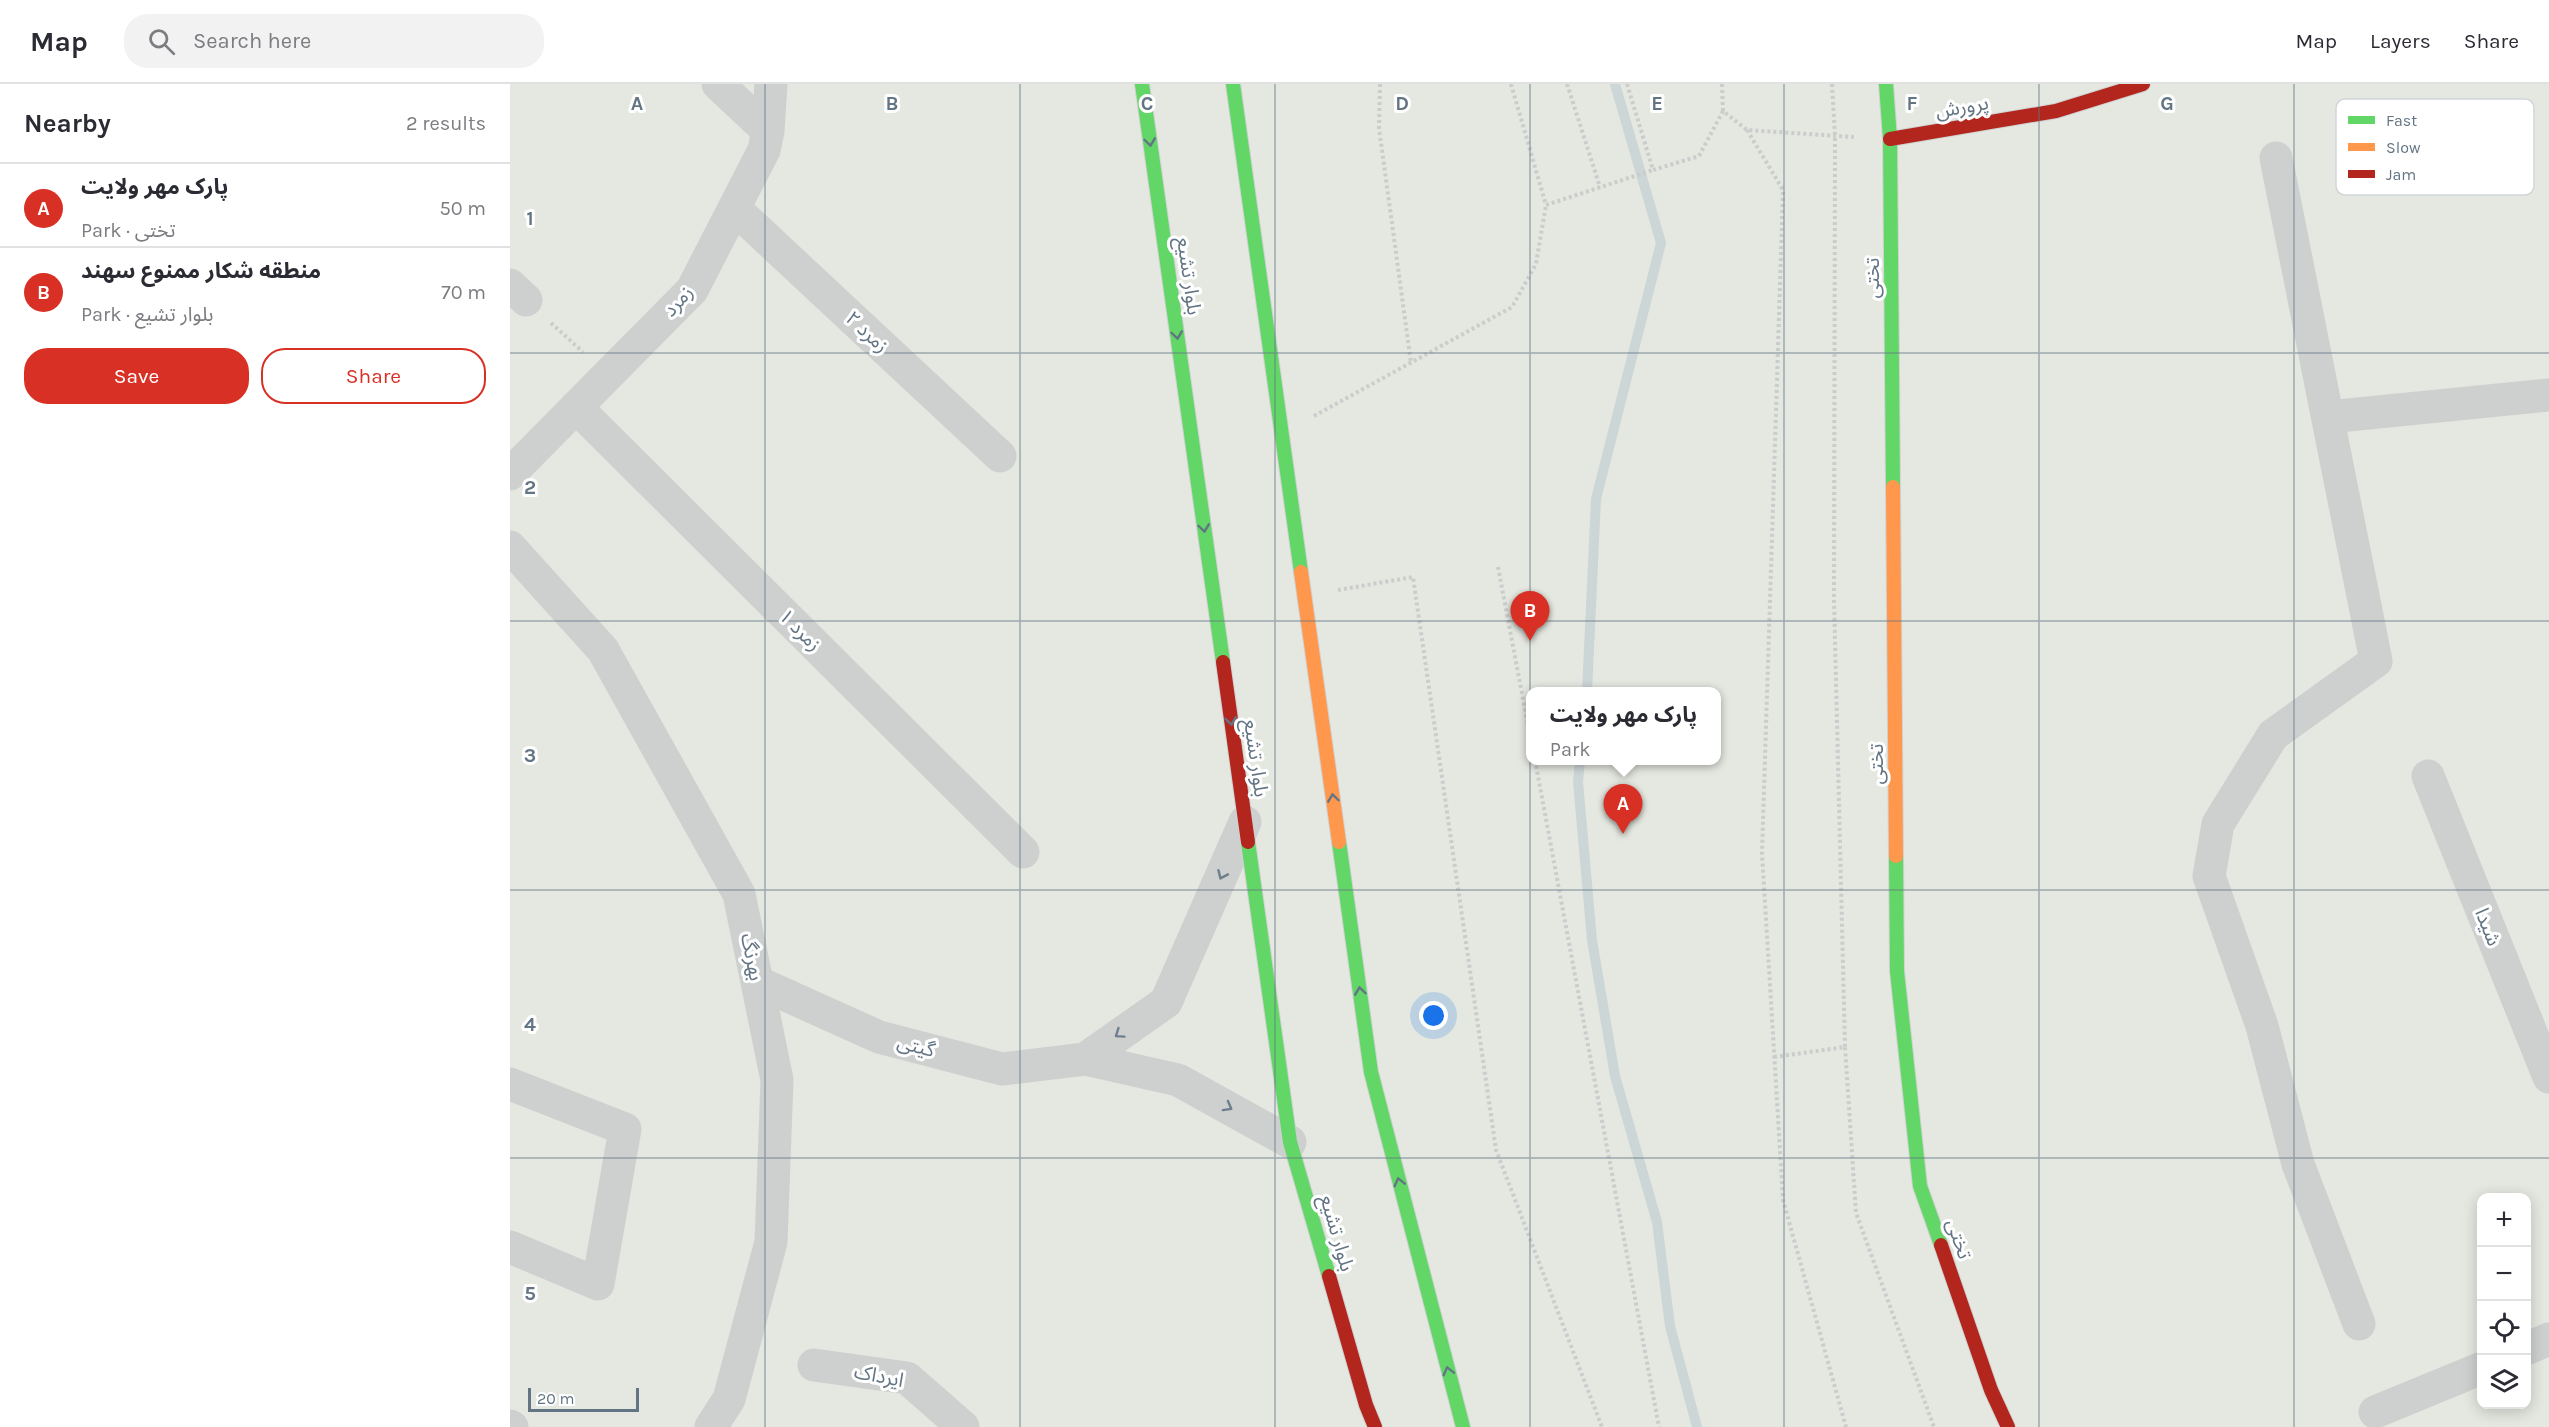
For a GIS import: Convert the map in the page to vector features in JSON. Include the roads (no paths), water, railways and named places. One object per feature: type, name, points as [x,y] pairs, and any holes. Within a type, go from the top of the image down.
[{"type":"main road","name":"بلوار تشیع","points":[[1142,84],[1290,1142],[1366,1405],[1375,1427]]},
{"type":"main road","points":[[1233,84],[1371,1071],[1463,1427]]},
{"type":"main road","name":"تختی","points":[[1886,84],[1890,139],[1897,971],[1920,1186],[1991,1390],[2008,1427]]},
{"type":"main road","name":"پرورش","points":[[1890,139],[2056,111],[2143,84]]},
{"type":"street","points":[[718,84],[768,132]]},
{"type":"street","name":"زمرد","points":[[510,474],[692,290],[764,150],[768,132],[771,84]]},
{"type":"street","points":[[2276,158],[2376,662],[2273,735],[2218,824],[2210,876],[2262,1026],[2298,1164],[2359,1324]]},
{"type":"street","name":"زمرد ۲","points":[[734,208],[1000,456]]},
{"type":"street","points":[[2328,417],[2549,394]]},
{"type":"street","name":"زمرد ۱","points":[[576,407],[1023,852]]},
{"type":"street","name":"بهرنگ","points":[[510,547],[603,650],[740,894],[777,1080],[771,1242],[729,1399],[711,1427]]},
{"type":"street","name":"شیدا","points":[[2428,776],[2549,1077]]},
{"type":"street","name":"گیتی","points":[[1085,1059],[1166,1002],[1245,822]]},
{"type":"street","name":"گیتی","points":[[757,982],[879,1037],[1002,1069],[1085,1059],[1178,1080],[1290,1142]]},
{"type":"street","points":[[510,1084],[625,1129],[598,1284],[510,1247]]},
{"type":"street","points":[[2531,1347],[2549,1339]]},
{"type":"street","name":"ایرداک","points":[[814,1365],[907,1378],[963,1427]]},
{"type":"street","points":[[2375,1412],[2477,1370]]},
{"type":"waterway","points":[[1587,687],[1596,499],[1661,243],[1615,84]]},
{"type":"waterway","points":[[1580,765],[1578,782],[1592,940],[1615,1076],[1657,1222],[1670,1326],[1697,1427]]},
{"type":"place","name":"منطقه شکار ممنوع سهند","points":[[1530,641]]},
{"type":"place","name":"پارک مهر ولایت","points":[[1623,834]]}]
